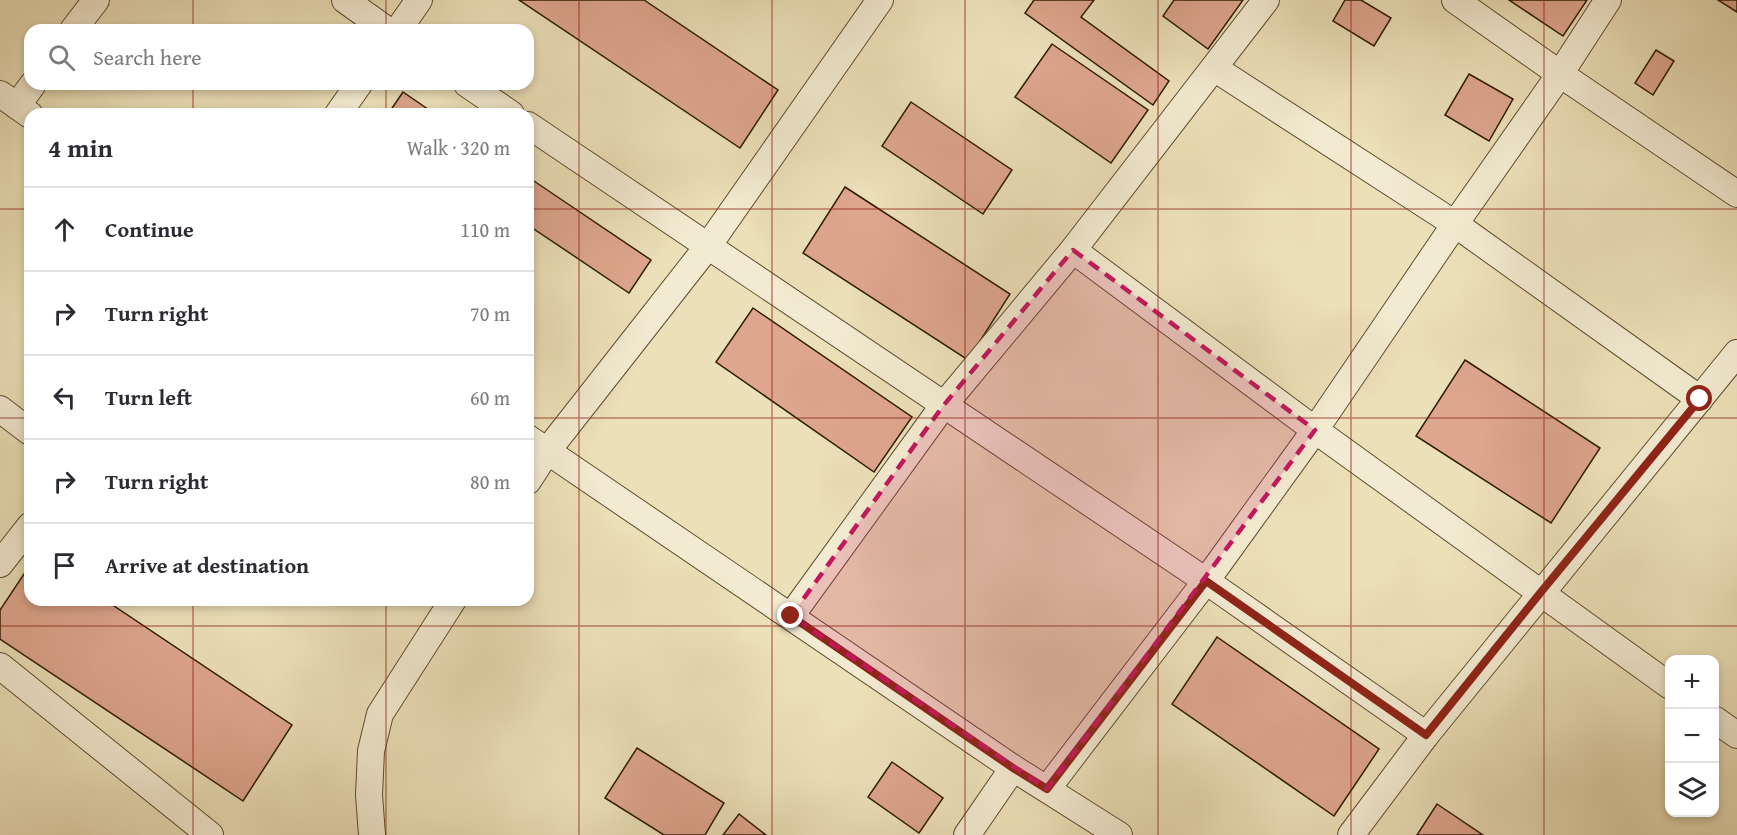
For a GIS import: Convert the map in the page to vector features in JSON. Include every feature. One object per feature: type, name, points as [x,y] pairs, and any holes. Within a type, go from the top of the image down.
[{"type":"street","points":[[78,24],[96,0]]},
{"type":"street","points":[[345,0],[379,24]]},
{"type":"street","points":[[402,24],[419,0]]},
{"type":"street","points":[[534,459],[538,444],[708,246],[880,0]]},
{"type":"street","points":[[791,616],[944,406],[1073,250],[1266,0]]},
{"type":"street","points":[[1455,0],[1737,194]]},
{"type":"street","points":[[1047,789],[1206,581],[1315,430],[1560,74],[1608,0]]},
{"type":"street","points":[[1214,68],[1455,224],[1700,399]]},
{"type":"street","points":[[16,105],[28,90]]},
{"type":"street","points":[[342,108],[355,90]]},
{"type":"street","points":[[476,90],[503,108]]},
{"type":"street","points":[[534,129],[1206,581],[1426,735]]},
{"type":"street","points":[[1073,250],[1315,430],[1665,682]]},
{"type":"street","points":[[1351,835],[1426,735],[1737,353]]},
{"type":"street","points":[[0,409],[24,427]]},
{"type":"street","points":[[538,444],[1013,768],[1119,835]]},
{"type":"street","points":[[0,564],[24,534]]},
{"type":"street","points":[[372,835],[369,795],[371,751],[380,714],[449,606]]},
{"type":"street","points":[[0,666],[210,835]]},
{"type":"street","points":[[1719,722],[1737,735]]},
{"type":"street","points":[[967,835],[1013,768]]},
{"type":"highlighted area","points":[[1073,250],[1315,430],[1047,789],[791,616],[943,406]]},
{"type":"building","points":[[519,0],[644,0],[778,90],[740,148]]},
{"type":"building","points":[[1034,0],[1094,0],[1081,17],[1169,81],[1153,105],[1025,13]]},
{"type":"building","points":[[1174,0],[1243,0],[1208,49],[1163,16]]},
{"type":"building","points":[[1345,0],[1361,0],[1391,18],[1374,46],[1333,21]]},
{"type":"building","points":[[1509,0],[1587,0],[1563,36]]},
{"type":"building","points":[[1718,0],[1737,0],[1737,12]]},
{"type":"building","points":[[1052,44],[1148,110],[1111,163],[1015,97]]},
{"type":"building","points":[[1656,50],[1674,61],[1653,95],[1635,83]]},
{"type":"building","points":[[1469,74],[1513,99],[1489,141],[1445,115]]},
{"type":"building","points":[[403,92],[426,108],[392,108]]},
{"type":"building","points":[[911,102],[1012,170],[983,214],[882,146]]},
{"type":"building","points":[[534,181],[651,260],[629,293],[534,229]]},
{"type":"building","points":[[845,187],[1010,294],[968,360],[803,253]]},
{"type":"building","points":[[753,308],[912,417],[874,472],[716,362]]},
{"type":"building","points":[[1465,360],[1600,448],[1551,523],[1416,436]]},
{"type":"building","points":[[24,574],[24,606],[114,606],[292,725],[243,801],[0,639],[0,610]]},
{"type":"building","points":[[1217,637],[1379,749],[1334,816],[1172,704]]},
{"type":"building","points":[[637,748],[724,803],[705,835],[664,835],[605,798]]},
{"type":"building","points":[[892,762],[943,798],[919,833],[868,797]]},
{"type":"building","points":[[1437,804],[1483,835],[1417,835]]},
{"type":"building","points":[[739,814],[766,835],[723,835]]},
{"type":"route","points":[[791,616],[1047,789],[1206,581],[1426,735],[1700,399]]}]
